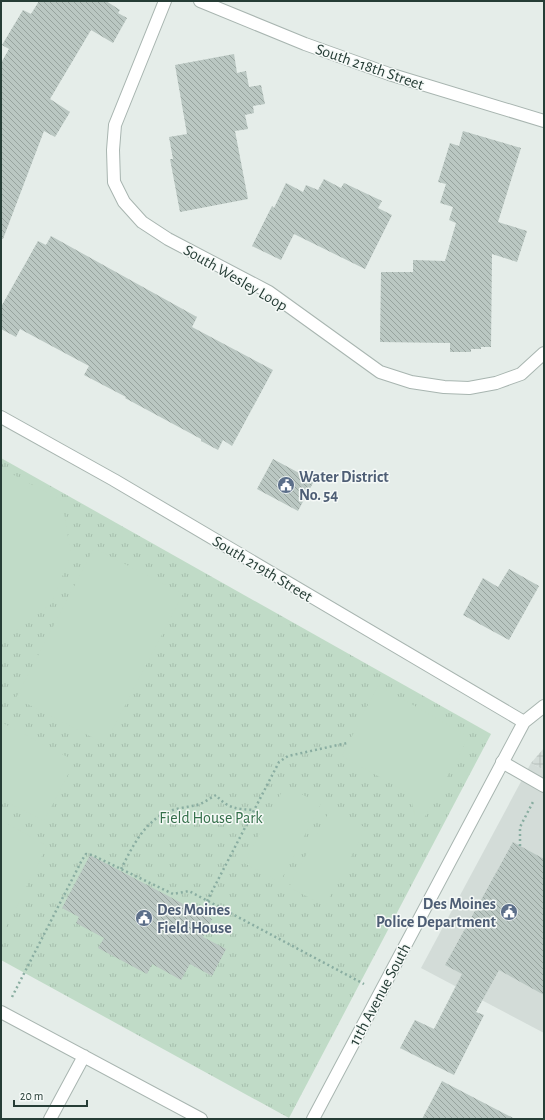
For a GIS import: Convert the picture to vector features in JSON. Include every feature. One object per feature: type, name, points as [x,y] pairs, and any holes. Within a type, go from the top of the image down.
[{"type":"street","name":"South Wesley Loop","points":[[165,1],[115,125],[112,150],[114,182],[124,202],[142,222],[168,239],[269,292],[380,372],[405,380],[444,387],[469,388],[496,383],[521,374],[544,353]]},
{"type":"street","name":"South 218th Street","points":[[200,1],[305,44],[389,74],[544,121]]},
{"type":"street","name":"South 219th Street","points":[[1,417],[114,480],[524,722]]},
{"type":"street","name":"11th Avenue South","points":[[313,1119],[524,722],[544,706]]},
{"type":"street","points":[[502,762],[543,786]]},
{"type":"street","points":[[2,1013],[201,1119]]},
{"type":"street","points":[[50,1119],[84,1056]]},
{"type":"path","points":[[207,901],[279,762],[288,756],[348,743]]},
{"type":"path","points":[[520,846],[520,827],[543,786]]},
{"type":"path","points":[[121,869],[138,837],[157,818],[171,810],[199,804],[216,795],[227,806],[254,810]]},
{"type":"path","points":[[2,1013],[86,854],[92,855],[173,894],[189,891],[380,993]]},
{"type":"shaded area","points":[[544,748],[544,770],[531,763]]},
{"type":"shaded area","points":[[531,763],[544,770],[544,1033],[421,968]]},
{"type":"green space","name":"Field House Park","points":[[1,458],[491,734],[289,1118],[1,960]]},
{"type":"green space","points":[[1,468],[62,501],[71,555],[51,604],[1,642]]},
{"type":"green space","points":[[94,548],[183,594],[105,744],[16,698]]},
{"type":"green space","points":[[378,685],[469,737],[418,829],[410,794],[342,756]]},
{"type":"green space","points":[[1,722],[75,761],[44,821],[1,799]]},
{"type":"green space","points":[[285,786],[321,804],[280,882],[244,863]]},
{"type":"green space","points":[[330,810],[366,828],[325,906],[289,887]]},
{"type":"green space","points":[[1,820],[47,846],[1,937]]},
{"type":"building","points":[[39,1],[106,1],[120,10],[118,13],[127,18],[113,43],[91,30],[50,99],[70,112],[55,137],[44,131],[3,239],[1,239],[1,63],[9,49],[2,45],[23,10],[31,14]]},
{"type":"building","points":[[234,54],[237,73],[246,71],[249,87],[261,85],[265,104],[253,106],[254,113],[245,115],[248,129],[235,131],[248,199],[180,212],[170,159],[173,159],[169,137],[187,134],[175,65]]},
{"type":"building","points":[[463,131],[521,148],[498,222],[527,231],[517,262],[492,254],[491,347],[471,349],[471,352],[450,352],[450,343],[380,342],[381,272],[413,272],[413,260],[445,261],[456,223],[449,220],[453,207],[440,203],[446,184],[438,182],[450,143],[459,146]]},
{"type":"building","points":[[324,179],[341,188],[344,183],[382,201],[378,208],[392,215],[365,269],[294,234],[281,260],[252,246],[272,206],[274,208],[286,183],[303,192],[306,185],[318,190]]},
{"type":"building","points":[[51,236],[197,317],[192,327],[273,370],[232,446],[223,440],[218,450],[201,441],[201,439],[125,398],[126,397],[84,375],[89,366],[20,329],[16,337],[1,329],[1,307],[38,241],[46,245]]},
{"type":"building","name":"Water District No. 54","points":[[273,459],[314,481],[298,511],[257,489]]},
{"type":"building","points":[[509,569],[539,586],[509,640],[463,615],[483,578],[498,587]]},
{"type":"building","name":"Des Moines Police Department","points":[[513,842],[544,859],[544,995],[499,970],[476,1012],[484,1015],[454,1075],[400,1048],[415,1020],[434,1029],[462,974],[445,965]]},
{"type":"building","name":"Des Moines Field House","points":[[90,855],[212,919],[203,937],[226,949],[212,976],[190,964],[181,980],[152,964],[147,974],[98,948],[104,938],[76,923],[79,917],[62,908]]},
{"type":"building","points":[[442,1081],[515,1119],[422,1119]]},
{"type":"place","name":"Water District No. 54","points":[[286,485]]},
{"type":"place","name":"Des Moines Police Department","points":[[509,912]]},
{"type":"place","name":"Des Moines Field House","points":[[144,918]]}]
